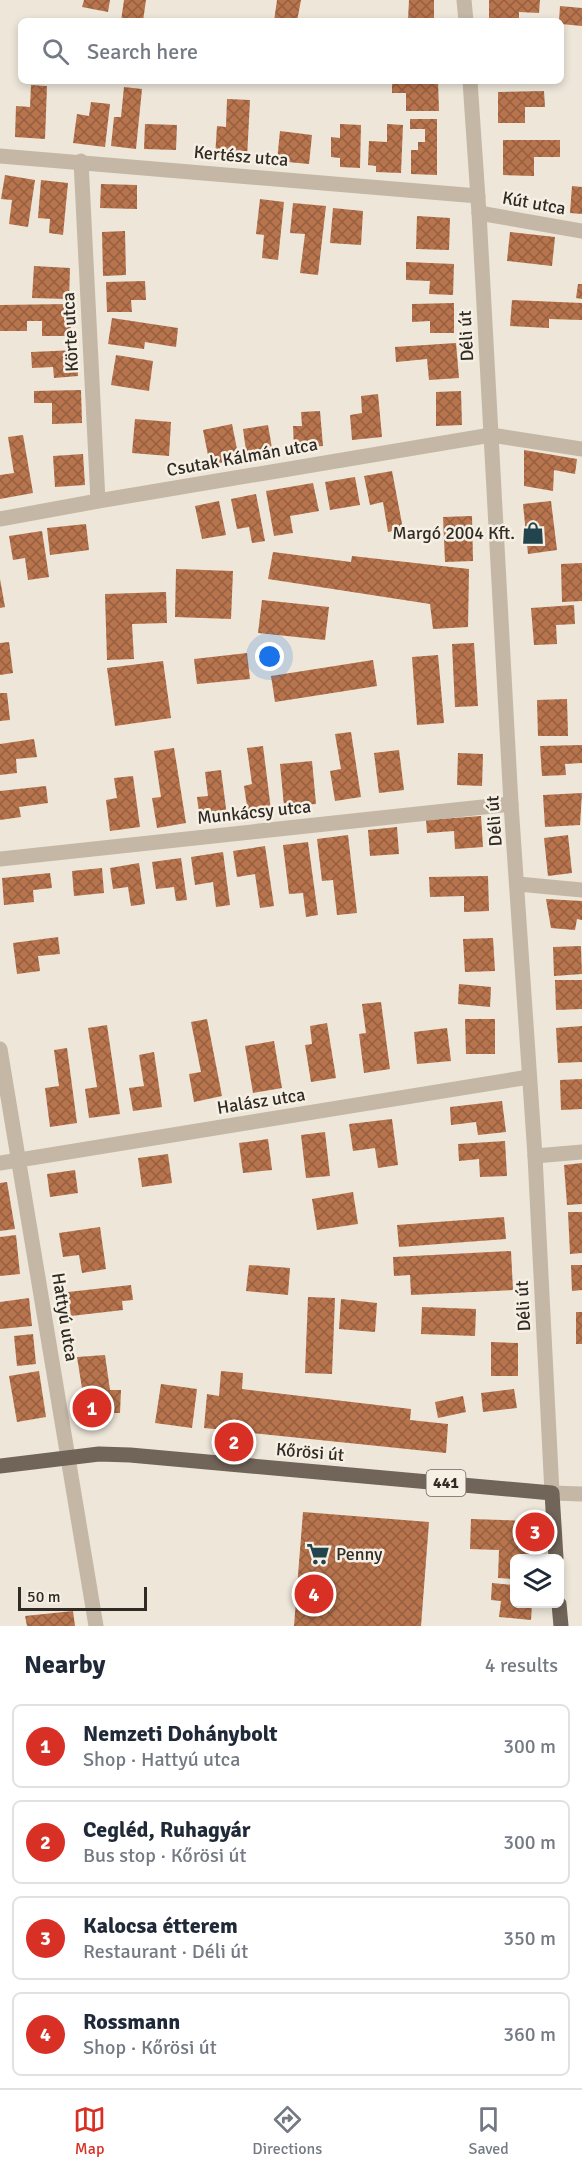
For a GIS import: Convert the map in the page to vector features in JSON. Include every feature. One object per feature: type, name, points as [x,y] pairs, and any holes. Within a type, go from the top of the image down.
[{"type":"main road","name":"Kőrösi út","points":[[0,1466],[99,1454],[130,1455],[552,1493]]},
{"type":"main road","name":"Déli út","points":[[552,1493],[556,1554]]},
{"type":"main road","points":[[559,1608],[561,1626]]},
{"type":"street","points":[[464,0],[466,18]]},
{"type":"street","name":"Déli út","points":[[470,84],[535,1156],[552,1493]]},
{"type":"street","name":"Kertész utca","points":[[0,156],[478,196]]},
{"type":"street","name":"Körte utca","points":[[81,161],[98,501]]},
{"type":"street","name":"Kút utca","points":[[479,213],[582,231]]},
{"type":"street","name":"Csutak Kálmán utca","points":[[0,519],[491,435],[582,449]]},
{"type":"street","name":"Munkácsy utca","points":[[0,859],[512,804]]},
{"type":"street","points":[[518,884],[582,890]]},
{"type":"street","name":"Hattyú utca","points":[[0,1049],[96,1626]]},
{"type":"street","name":"Halász utca","points":[[0,1163],[529,1077]]},
{"type":"street","points":[[535,1156],[582,1152]]},
{"type":"street","name":"Kőrösi út","points":[[552,1493],[582,1494]]},
{"type":"building","points":[[84,0],[110,0],[108,12],[82,7]]},
{"type":"building","points":[[124,0],[146,0],[143,18],[121,18]]},
{"type":"building","points":[[277,0],[301,0],[298,18],[274,18]]},
{"type":"building","points":[[409,0],[434,0],[434,18],[408,18]]},
{"type":"building","points":[[489,0],[540,0],[539,13],[519,12],[519,18],[489,18]]},
{"type":"building","points":[[560,6],[582,8],[582,26],[564,24],[564,18],[559,18]]},
{"type":"building","points":[[392,84],[438,84],[439,111],[406,111],[406,93],[392,93]]},
{"type":"building","points":[[31,85],[47,86],[45,139],[15,137],[16,106],[30,107]]},
{"type":"building","points":[[124,87],[142,89],[136,149],[111,146],[114,117],[121,117]]},
{"type":"building","points":[[544,91],[545,107],[525,107],[525,123],[498,123],[498,92]]},
{"type":"building","points":[[227,99],[250,100],[247,158],[215,157],[217,126],[226,127]]},
{"type":"building","points":[[91,102],[110,104],[105,147],[73,143],[77,114],[89,116]]},
{"type":"building","points":[[410,119],[437,119],[437,175],[411,174],[411,150],[418,150],[418,142],[425,142],[425,129],[410,129]]},
{"type":"building","points":[[145,124],[177,125],[176,150],[144,149]]},
{"type":"building","points":[[340,124],[361,125],[360,168],[340,167],[340,158],[331,157],[331,137],[340,138]]},
{"type":"building","points":[[387,124],[403,125],[401,173],[376,172],[376,166],[368,165],[369,141],[387,142]]},
{"type":"building","points":[[280,131],[312,135],[309,164],[277,161]]},
{"type":"building","points":[[503,140],[560,140],[560,157],[534,157],[534,176],[503,175]]},
{"type":"building","points":[[5,175],[35,180],[28,227],[9,224],[12,200],[1,199]]},
{"type":"building","points":[[41,180],[68,183],[63,235],[49,233],[50,219],[38,218]]},
{"type":"building","points":[[101,184],[137,185],[137,209],[100,208]]},
{"type":"building","points":[[572,186],[582,187],[582,214],[570,213]]},
{"type":"building","points":[[260,199],[284,202],[278,260],[262,258],[264,235],[256,234]]},
{"type":"building","points":[[293,203],[326,206],[318,275],[300,273],[305,234],[290,233]]},
{"type":"building","points":[[333,208],[363,211],[361,245],[330,243]]},
{"type":"building","points":[[417,216],[450,218],[449,250],[416,249]]},
{"type":"building","points":[[125,231],[126,275],[103,276],[102,232]]},
{"type":"building","points":[[510,232],[555,237],[552,266],[507,261]]},
{"type":"building","points":[[406,262],[454,264],[453,295],[429,294],[430,281],[406,280]]},
{"type":"building","points":[[34,266],[70,268],[69,299],[32,298]]},
{"type":"building","points":[[145,281],[146,300],[131,300],[132,312],[107,312],[106,282]]},
{"type":"building","points":[[578,284],[582,284],[582,299],[576,298]]},
{"type":"building","points":[[512,300],[582,303],[582,320],[549,319],[549,328],[510,326]]},
{"type":"building","points":[[454,303],[454,333],[430,333],[430,321],[412,322],[412,304]]},
{"type":"building","points":[[70,304],[71,336],[42,336],[42,321],[27,321],[27,331],[0,331],[0,305]]},
{"type":"building","points":[[112,318],[178,328],[176,347],[145,342],[144,349],[108,344]]},
{"type":"building","points":[[456,343],[459,378],[429,380],[427,359],[396,362],[395,347]]},
{"type":"building","points":[[77,350],[78,376],[54,378],[53,367],[32,368],[31,352]]},
{"type":"building","points":[[116,355],[153,361],[149,391],[111,385]]},
{"type":"building","points":[[81,390],[82,423],[52,424],[52,403],[34,403],[34,391]]},
{"type":"building","points":[[461,391],[462,425],[436,426],[436,392]]},
{"type":"building","points":[[378,394],[382,437],[352,440],[350,415],[362,413],[361,396]]},
{"type":"building","points":[[320,411],[323,446],[294,448],[293,426],[302,426],[301,412]]},
{"type":"building","points":[[135,419],[171,422],[169,456],[132,453]]},
{"type":"building","points":[[232,424],[239,459],[210,465],[203,430]]},
{"type":"building","points":[[268,425],[273,454],[247,458],[243,429]]},
{"type":"building","points":[[23,435],[33,493],[0,499],[0,475],[14,473],[8,437]]},
{"type":"building","points":[[524,450],[577,459],[575,474],[554,470],[553,491],[524,486]]},
{"type":"building","points":[[83,454],[85,485],[55,487],[53,456]]},
{"type":"building","points":[[392,471],[403,529],[388,532],[383,502],[370,505],[364,476]]},
{"type":"building","points":[[355,477],[360,505],[330,510],[325,482]]},
{"type":"building","points":[[313,483],[319,511],[290,516],[293,533],[274,536],[266,491]]},
{"type":"building","points":[[256,494],[265,541],[252,543],[249,527],[237,529],[231,499]]},
{"type":"building","points":[[219,501],[226,535],[202,539],[195,506]]},
{"type":"building","points":[[551,501],[557,550],[528,554],[523,504]]},
{"type":"building","points":[[472,516],[473,561],[445,562],[443,517]]},
{"type":"building","points":[[86,524],[89,550],[50,555],[47,528]]},
{"type":"building","points":[[42,531],[49,577],[28,580],[25,558],[13,560],[9,536]]},
{"type":"building","points":[[273,552],[351,562],[352,556],[469,569],[468,627],[433,629],[430,604],[268,579]]},
{"type":"building","points":[[582,563],[582,601],[562,602],[561,564]]},
{"type":"building","points":[[176,569],[233,571],[231,619],[175,617]]},
{"type":"building","points":[[0,579],[5,607],[0,608]]},
{"type":"building","points":[[166,592],[167,623],[132,624],[134,659],[107,660],[105,594]]},
{"type":"building","points":[[262,600],[329,607],[325,640],[258,633]]},
{"type":"building","points":[[574,605],[575,624],[556,625],[557,644],[534,645],[531,608]]},
{"type":"building","points":[[9,642],[13,673],[0,675],[0,643]]},
{"type":"building","points":[[474,643],[478,706],[455,707],[452,644]]},
{"type":"building","points":[[247,653],[250,679],[197,684],[194,659]]},
{"type":"building","points":[[438,655],[444,723],[417,725],[412,657]]},
{"type":"building","points":[[373,660],[377,686],[275,702],[271,676]]},
{"type":"building","points":[[163,661],[171,718],[115,726],[107,668]]},
{"type":"building","points":[[0,693],[7,693],[10,720],[0,721]]},
{"type":"building","points":[[567,699],[568,736],[538,736],[537,700]]},
{"type":"building","points":[[351,732],[361,797],[335,801],[330,771],[341,769],[335,734]]},
{"type":"building","points":[[34,739],[37,757],[16,759],[17,773],[0,775],[0,744]]},
{"type":"building","points":[[582,745],[582,763],[565,764],[566,775],[542,776],[540,746]]},
{"type":"building","points":[[263,746],[271,810],[248,813],[244,786],[252,784],[247,748]]},
{"type":"building","points":[[174,748],[186,823],[157,828],[152,798],[161,797],[154,751]]},
{"type":"building","points":[[399,750],[404,790],[379,793],[374,753]]},
{"type":"building","points":[[458,753],[483,754],[482,786],[457,785]]},
{"type":"building","points":[[312,761],[316,804],[284,806],[280,764]]},
{"type":"building","points":[[221,770],[227,816],[200,820],[197,797],[208,796],[205,772]]},
{"type":"building","points":[[133,776],[140,827],[110,831],[106,800],[117,798],[114,778]]},
{"type":"building","points":[[46,786],[48,803],[19,807],[21,817],[0,820],[0,791]]},
{"type":"building","points":[[582,793],[580,825],[545,827],[543,795]]},
{"type":"building","points":[[481,816],[483,847],[455,849],[454,831],[427,833],[426,820]]},
{"type":"building","points":[[397,827],[399,854],[370,856],[368,830]]},
{"type":"building","points":[[348,835],[357,913],[337,915],[333,880],[322,881],[317,839]]},
{"type":"building","points":[[568,835],[572,873],[548,876],[544,838]]},
{"type":"building","points":[[308,842],[318,915],[306,917],[303,893],[289,894],[283,845]]},
{"type":"building","points":[[265,846],[274,906],[260,908],[255,874],[237,877],[233,851]]},
{"type":"building","points":[[223,852],[230,905],[216,907],[213,882],[195,885],[191,857]]},
{"type":"building","points":[[181,858],[187,900],[176,901],[174,887],[156,889],[152,862]]},
{"type":"building","points":[[139,863],[145,904],[131,906],[128,887],[113,889],[110,868]]},
{"type":"building","points":[[102,868],[104,893],[74,896],[72,871]]},
{"type":"building","points":[[50,873],[52,888],[33,890],[34,902],[4,905],[2,878]]},
{"type":"building","points":[[488,876],[489,911],[464,912],[464,896],[430,897],[429,877]]},
{"type":"building","points":[[546,899],[582,901],[582,920],[577,919],[575,930],[551,928]]},
{"type":"building","points":[[58,937],[60,954],[38,956],[40,971],[17,974],[13,943]]},
{"type":"building","points":[[493,938],[495,971],[465,972],[463,939]]},
{"type":"building","points":[[581,946],[582,974],[554,976],[553,947]]},
{"type":"building","points":[[555,980],[582,980],[582,1009],[556,1010]]},
{"type":"building","points":[[459,984],[491,987],[490,1007],[458,1004]]},
{"type":"building","points":[[381,1002],[390,1069],[364,1073],[359,1034],[366,1033],[362,1004]]},
{"type":"building","points":[[207,1019],[222,1096],[194,1102],[189,1074],[201,1072],[191,1022]]},
{"type":"building","points":[[465,1019],[495,1019],[495,1054],[466,1054]]},
{"type":"building","points":[[327,1023],[336,1078],[311,1082],[305,1045],[312,1044],[310,1026]]},
{"type":"building","points":[[107,1025],[120,1114],[89,1118],[85,1089],[97,1087],[88,1028]]},
{"type":"building","points":[[582,1026],[582,1062],[558,1063],[556,1028]]},
{"type":"building","points":[[447,1028],[451,1061],[417,1064],[414,1032]]},
{"type":"building","points":[[274,1041],[282,1088],[253,1093],[245,1046]]},
{"type":"building","points":[[67,1048],[77,1123],[50,1127],[45,1088],[59,1086],[54,1050]]},
{"type":"building","points":[[154,1052],[162,1107],[133,1111],[129,1088],[144,1086],[139,1055]]},
{"type":"building","points":[[582,1079],[582,1109],[561,1110],[560,1080]]},
{"type":"building","points":[[502,1101],[506,1132],[478,1135],[476,1122],[451,1125],[450,1107]]},
{"type":"building","points":[[392,1119],[398,1165],[378,1168],[375,1148],[353,1151],[349,1124]]},
{"type":"building","points":[[325,1132],[330,1176],[306,1178],[301,1135]]},
{"type":"building","points":[[268,1139],[272,1170],[243,1173],[239,1143]]},
{"type":"building","points":[[505,1141],[507,1176],[480,1177],[479,1159],[459,1161],[458,1144]]},
{"type":"building","points":[[168,1154],[172,1183],[142,1187],[138,1158]]},
{"type":"building","points":[[582,1163],[582,1204],[567,1205],[564,1165]]},
{"type":"building","points":[[75,1170],[78,1193],[50,1197],[47,1174]]},
{"type":"building","points":[[7,1182],[15,1229],[0,1231],[0,1183]]},
{"type":"building","points":[[353,1192],[358,1224],[317,1230],[312,1199]]},
{"type":"building","points":[[568,1212],[582,1212],[582,1253],[570,1254]]},
{"type":"building","points":[[504,1217],[506,1239],[399,1247],[397,1225]]},
{"type":"building","points":[[100,1227],[106,1269],[82,1273],[79,1255],[63,1257],[59,1233]]},
{"type":"building","points":[[16,1235],[20,1274],[0,1276],[0,1237]]},
{"type":"building","points":[[511,1251],[513,1290],[411,1295],[410,1275],[394,1276],[393,1257]]},
{"type":"building","points":[[249,1265],[290,1268],[288,1295],[246,1291]]},
{"type":"building","points":[[571,1265],[582,1265],[582,1290],[572,1291]]},
{"type":"building","points":[[131,1285],[133,1300],[122,1301],[123,1310],[71,1316],[68,1292]]},
{"type":"building","points":[[308,1297],[335,1298],[332,1374],[305,1373]]},
{"type":"building","points":[[29,1298],[32,1326],[0,1329],[0,1302]]},
{"type":"building","points":[[341,1299],[377,1303],[375,1332],[339,1329]]},
{"type":"building","points":[[422,1307],[476,1309],[475,1336],[421,1334]]},
{"type":"building","points":[[576,1312],[582,1312],[582,1344],[576,1344]]},
{"type":"building","points":[[33,1334],[36,1364],[17,1366],[14,1336]]},
{"type":"building","points":[[491,1342],[518,1343],[518,1376],[491,1376]]},
{"type":"building","points":[[105,1355],[110,1390],[121,1390],[120,1413],[86,1413],[77,1357]]},
{"type":"building","points":[[39,1371],[46,1417],[17,1422],[9,1376]]},
{"type":"building","points":[[221,1371],[243,1373],[242,1389],[411,1409],[410,1420],[448,1424],[446,1453],[204,1428],[207,1394],[219,1396]]},
{"type":"building","points":[[161,1384],[197,1389],[192,1428],[155,1423]]},
{"type":"building","points":[[514,1389],[517,1408],[483,1412],[481,1393]]},
{"type":"building","points":[[463,1396],[466,1412],[438,1418],[435,1402]]},
{"type":"building","points":[[303,1512],[429,1522],[421,1626],[294,1626]]},
{"type":"building","points":[[471,1519],[532,1521],[531,1554],[510,1554],[510,1579],[498,1578],[499,1550],[470,1549]]},
{"type":"building","points":[[492,1583],[510,1585],[510,1608],[532,1608],[531,1620],[499,1617],[501,1601],[491,1600]]},
{"type":"building","points":[[73,1611],[75,1626],[27,1626],[25,1616]]},
{"type":"place","name":"Margó 2004 Kft.","points":[[533,533]]},
{"type":"place","name":"Nemzeti Dohánybolt","points":[[92,1408]]},
{"type":"place","name":"Cegléd, Ruhagyár","points":[[234,1442]]},
{"type":"place","name":"Kalocsa étterem","points":[[535,1532]]},
{"type":"place","name":"Penny","points":[[318,1554]]},
{"type":"place","name":"Rossmann","points":[[314,1594]]}]
